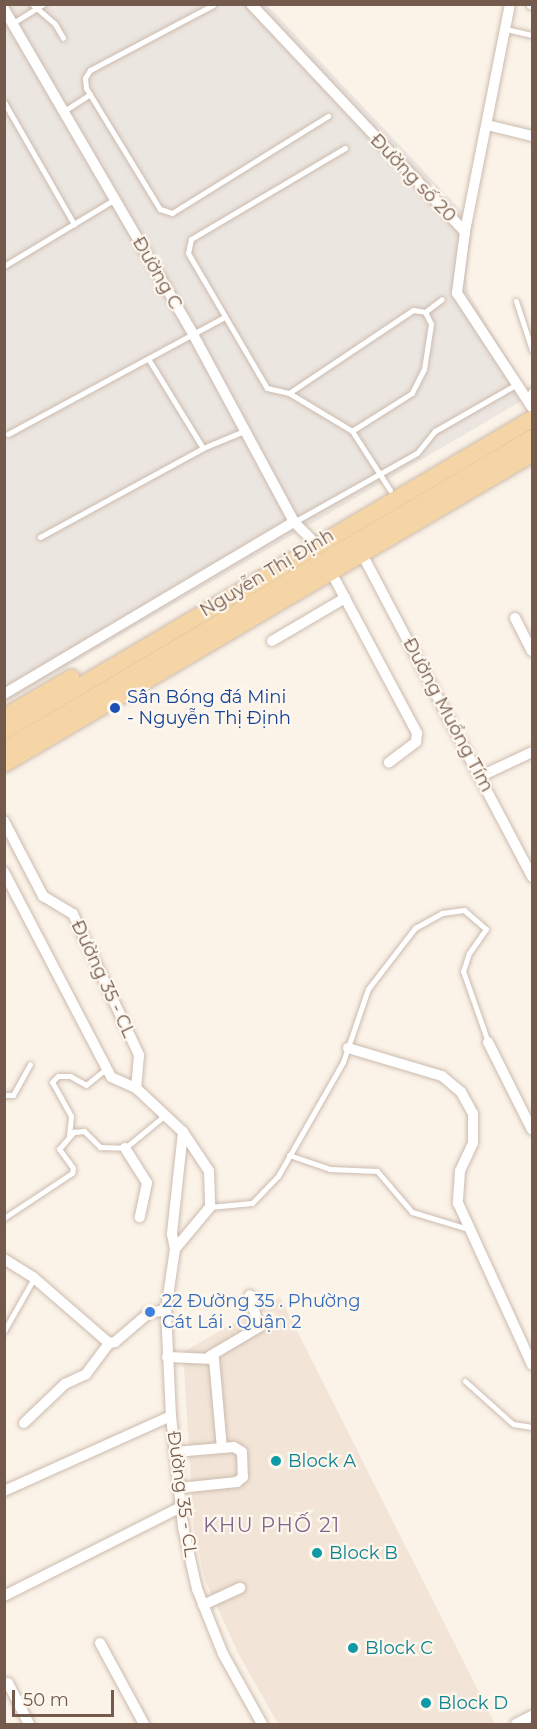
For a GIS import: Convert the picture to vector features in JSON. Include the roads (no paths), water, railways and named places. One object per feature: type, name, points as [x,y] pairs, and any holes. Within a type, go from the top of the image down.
[{"type":"main road","name":"Nguyễn Thị Định","points":[[392,494],[531,400]]},
{"type":"main road","name":"Nguyễn Thị Định","points":[[4,731],[344,522],[532,419]]},
{"type":"main road","name":"Nguyễn Thị Định","points":[[358,548],[532,438]]},
{"type":"main road","name":"Nguyễn Thị Định","points":[[4,750],[358,548],[532,454]]},
{"type":"main road","points":[[344,522],[358,548]]},
{"type":"main road","name":"Nguyễn Thị Định","points":[[4,717],[312,541]]},
{"type":"main road","points":[[312,541],[327,566]]},
{"type":"main road","name":"Nguyễn Thị Định","points":[[4,764],[327,566]]},
{"type":"street","name":"Đường số 20","points":[[251,4],[465,232],[458,293],[517,384],[531,400]]},
{"type":"street","points":[[465,232],[488,125],[510,4]]},
{"type":"street","name":"Đường C","points":[[4,9],[194,336],[294,522],[312,541]]},
{"type":"street","points":[[488,125],[532,136]]},
{"type":"street","points":[[4,694],[294,522]]},
{"type":"street","name":"Đường Muồng Tím","points":[[358,548],[481,776],[532,877]]},
{"type":"street","points":[[327,566],[417,733],[416,741],[389,762]]},
{"type":"street","points":[[272,641],[345,598]]},
{"type":"street","points":[[514,618],[532,651]]},
{"type":"street","points":[[50,668],[59,685]]},
{"type":"street","points":[[481,776],[532,752]]},
{"type":"street","name":"Đường 35 - CL","points":[[4,821],[43,896],[73,914],[139,1055],[136,1088]]},
{"type":"street","name":"Đường 35 - CL","points":[[4,872],[111,1077],[136,1088],[183,1132],[209,1170],[210,1207]]},
{"type":"street","points":[[488,1042],[532,1130]]},
{"type":"street","points":[[348,1048],[442,1076],[461,1092],[473,1114],[473,1143],[460,1171],[458,1203],[468,1229],[528,1346],[532,1365]]},
{"type":"street","name":"Đường 35 - CL","points":[[183,1132],[172,1234],[175,1249],[166,1310],[171,1416],[181,1507],[203,1605],[223,1654],[262,1725]]},
{"type":"street","points":[[125,1149],[147,1183],[140,1217]]},
{"type":"street","points":[[175,1249],[210,1207]]},
{"type":"street","points":[[4,1259],[34,1278],[109,1343]]},
{"type":"street","points":[[167,1358],[210,1356],[259,1327],[250,1295]]},
{"type":"street","points":[[24,1423],[65,1384],[86,1374],[109,1343],[115,1342],[149,1313],[166,1310]]},
{"type":"street","points":[[210,1356],[214,1359],[222,1448]]},
{"type":"street","points":[[4,1491],[171,1416]]},
{"type":"street","points":[[175,1452],[234,1447],[242,1452],[243,1477],[237,1482],[179,1488]]},
{"type":"street","points":[[4,1596],[181,1507]]},
{"type":"street","points":[[203,1605],[240,1588]]},
{"type":"street","points":[[100,1643],[144,1725]]},
{"type":"street","points":[[8,1683],[29,1725]]},
{"type":"street","points":[[516,1725],[532,1716]]},
{"type":"lane","points":[[13,23],[33,7],[44,4]]},
{"type":"lane","points":[[213,5],[90,70],[84,83],[160,209],[168,213],[328,116]]},
{"type":"lane","points":[[33,7],[55,24],[63,38]]},
{"type":"lane","points":[[506,28],[532,35]]},
{"type":"lane","points":[[64,111],[90,94]]},
{"type":"lane","points":[[4,102],[74,224]]},
{"type":"lane","points":[[345,148],[191,239],[188,253],[267,388],[289,393],[352,431],[382,473],[392,494]]},
{"type":"lane","points":[[4,266],[115,199]]},
{"type":"lane","points":[[289,393],[413,310],[425,312],[442,299]]},
{"type":"lane","points":[[516,301],[532,350]]},
{"type":"lane","points":[[352,431],[412,393],[426,357],[431,324],[425,312]]},
{"type":"lane","points":[[8,434],[194,336],[224,317]]},
{"type":"lane","points":[[149,360],[203,448]]},
{"type":"lane","points":[[294,522],[417,453],[435,431],[517,384]]},
{"type":"lane","points":[[40,537],[203,448],[244,431]]},
{"type":"lane","points":[[210,1207],[252,1203],[278,1176],[348,1048],[368,989],[415,928],[442,913],[464,910],[486,929],[469,953],[463,971],[488,1042]]},
{"type":"lane","points":[[4,1095],[13,1095],[30,1064]]},
{"type":"lane","points":[[4,1218],[72,1173],[73,1168],[59,1149],[68,1137],[71,1116],[52,1082],[58,1076],[70,1077],[86,1085],[106,1069]]},
{"type":"lane","points":[[68,1137],[84,1131],[100,1147],[125,1149],[137,1134],[164,1116]]},
{"type":"lane","points":[[289,1155],[330,1169],[377,1171],[412,1212],[468,1229]]},
{"type":"lane","points":[[4,1332],[34,1278]]},
{"type":"lane","points":[[465,1381],[513,1424],[532,1428]]},
{"type":"place","name":"Sân Bóng đá Mini - Nguyễn Thị Định","points":[[115,708]]},
{"type":"place","name":"22 Đường 35 . Phường Cát Lái . Quận 2","points":[[150,1312]]},
{"type":"place","name":"Block A","points":[[276,1461]]},
{"type":"place","name":"Block B","points":[[317,1553]]},
{"type":"place","name":"Block C","points":[[353,1648]]},
{"type":"place","name":"Block D","points":[[426,1703]]},
{"type":"district","name":"KHU PHỐ 21","points":[[272,1525]]}]
